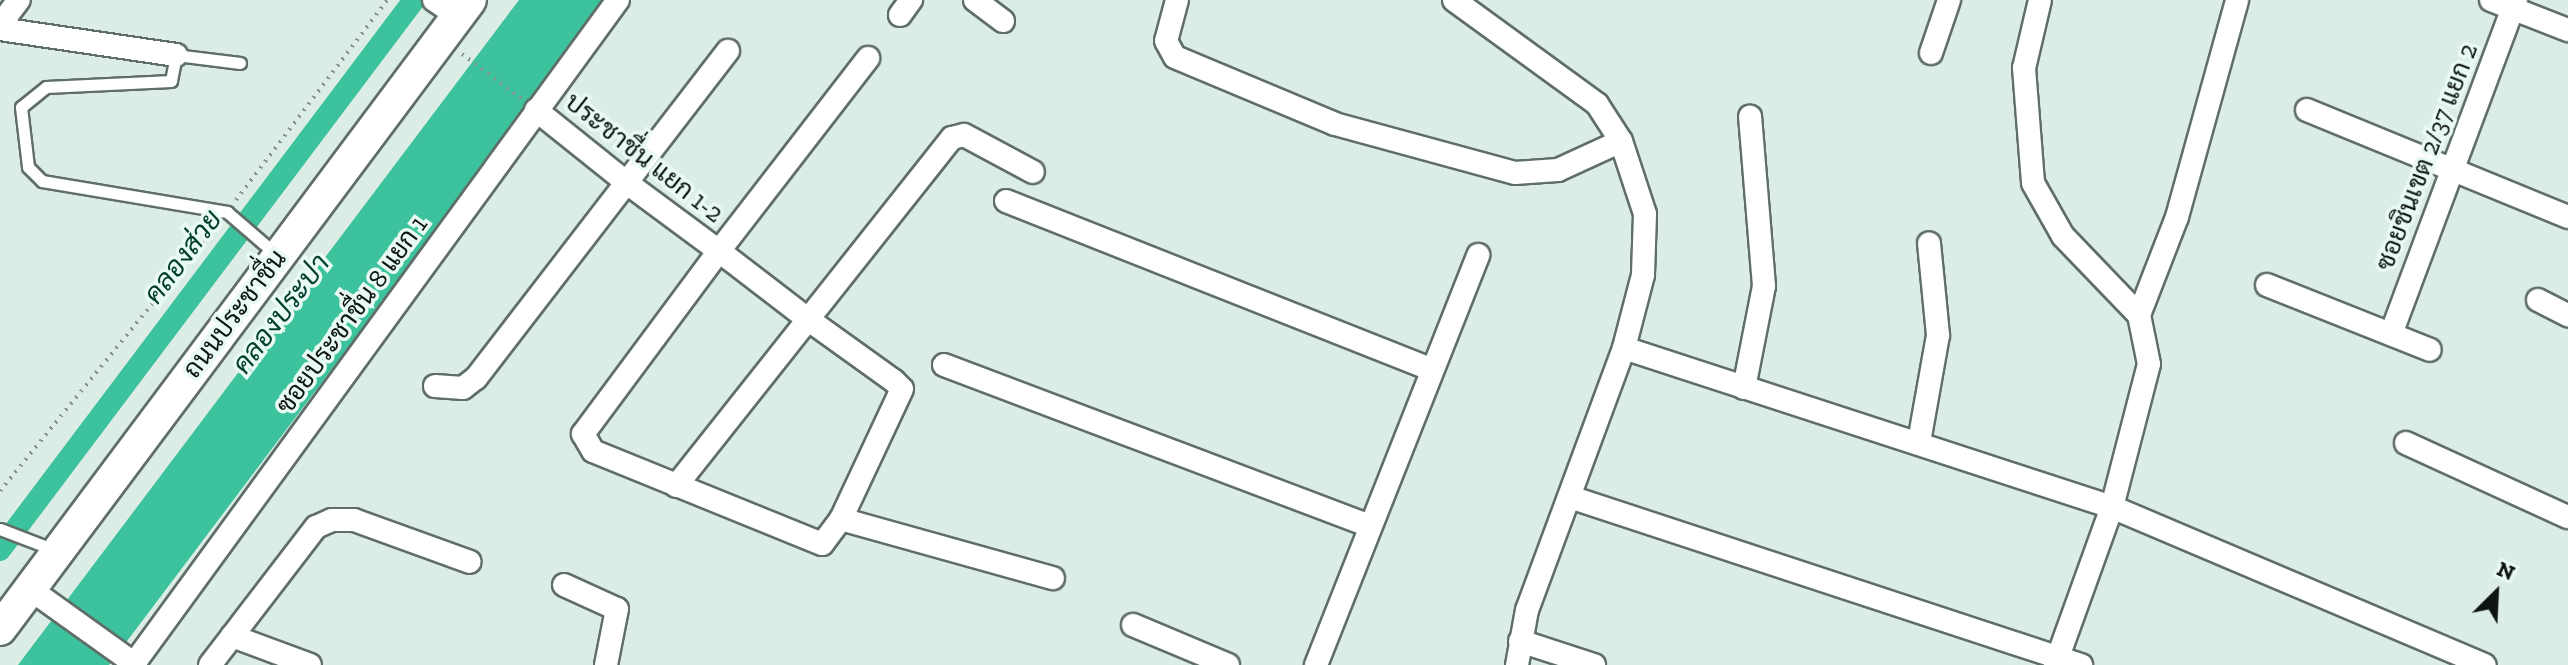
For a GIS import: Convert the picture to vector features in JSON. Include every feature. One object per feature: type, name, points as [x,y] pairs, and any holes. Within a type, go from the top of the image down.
[{"type":"main road","name":"ถนนประชาชื่น","points":[[0,629],[43,598],[59,551],[269,248],[449,4]]},
{"type":"street","points":[[19,0],[0,27],[176,55]]},
{"type":"street","name":"ซอยประชาชื่น 8 แยก 1","points":[[131,662],[618,0]]},
{"type":"street","points":[[975,0],[1003,21]]},
{"type":"street","points":[[1177,0],[1166,41],[1175,57],[1335,124],[1515,173],[1558,170],[1621,141]]},
{"type":"street","points":[[1454,0],[1579,86],[1621,141],[1645,214],[1647,244],[1624,348],[1520,641],[1517,665]]},
{"type":"street","points":[[1931,53],[1949,0]]},
{"type":"street","points":[[2040,0],[2024,68],[2033,183],[2063,236],[2139,315],[2149,364],[2112,507],[2057,660]]},
{"type":"street","points":[[2139,315],[2177,217],[2237,0]]},
{"type":"street","points":[[2491,0],[2514,4],[2568,30]]},
{"type":"street","name":"ซอยชินเขต 2/37 แยก 2","points":[[2391,334],[2514,4]]},
{"type":"street","points":[[435,386],[463,388],[476,378],[728,51]]},
{"type":"street","points":[[868,58],[583,434],[593,451],[811,544],[826,543],[841,519],[1053,578]]},
{"type":"street","name":"ประชาชื่น แยก 1-2","points":[[535,109],[627,183],[902,389],[841,519]]},
{"type":"street","points":[[2307,110],[2568,217]]},
{"type":"street","points":[[1744,388],[1764,286],[1750,117]]},
{"type":"street","points":[[676,486],[958,134],[1033,172]]},
{"type":"street","points":[[1006,201],[1431,369]]},
{"type":"street","points":[[1919,442],[1938,335],[1929,243]]},
{"type":"street","points":[[1316,665],[1478,255]]},
{"type":"street","points":[[2267,285],[2430,350]]},
{"type":"street","points":[[2538,300],[2568,315]]},
{"type":"street","points":[[1624,348],[2112,507],[2485,665]]},
{"type":"street","points":[[944,365],[1369,526]]},
{"type":"street","points":[[2406,443],[2568,517]]},
{"type":"street","points":[[1573,498],[2057,660],[2081,665]]},
{"type":"street","points":[[210,665],[316,527],[332,520],[354,520],[470,562]]},
{"type":"street","points":[[564,585],[617,609],[606,665]]},
{"type":"street","points":[[43,598],[131,662]]},
{"type":"street","points":[[1133,625],[1228,665]]},
{"type":"street","points":[[232,636],[310,665]]},
{"type":"street","points":[[1520,641],[1594,665]]},
{"type":"lane","points":[[240,63],[176,55],[171,81],[62,82],[39,91],[21,107],[28,167],[42,181],[227,212],[269,248]]},
{"type":"lane","points":[[0,529],[59,551]]},
{"type":"path","points":[[0,491],[227,212],[387,0]]},
{"type":"path","points":[[470,59],[535,109]]},
{"type":"shaded area","points":[[519,0],[610,0],[109,665],[18,665]]},
{"type":"waterway","name":"คลองส่วย","points":[[0,550],[414,0]]},
{"type":"water label","name":"คลองประปา","points":[[281,314]]}]
